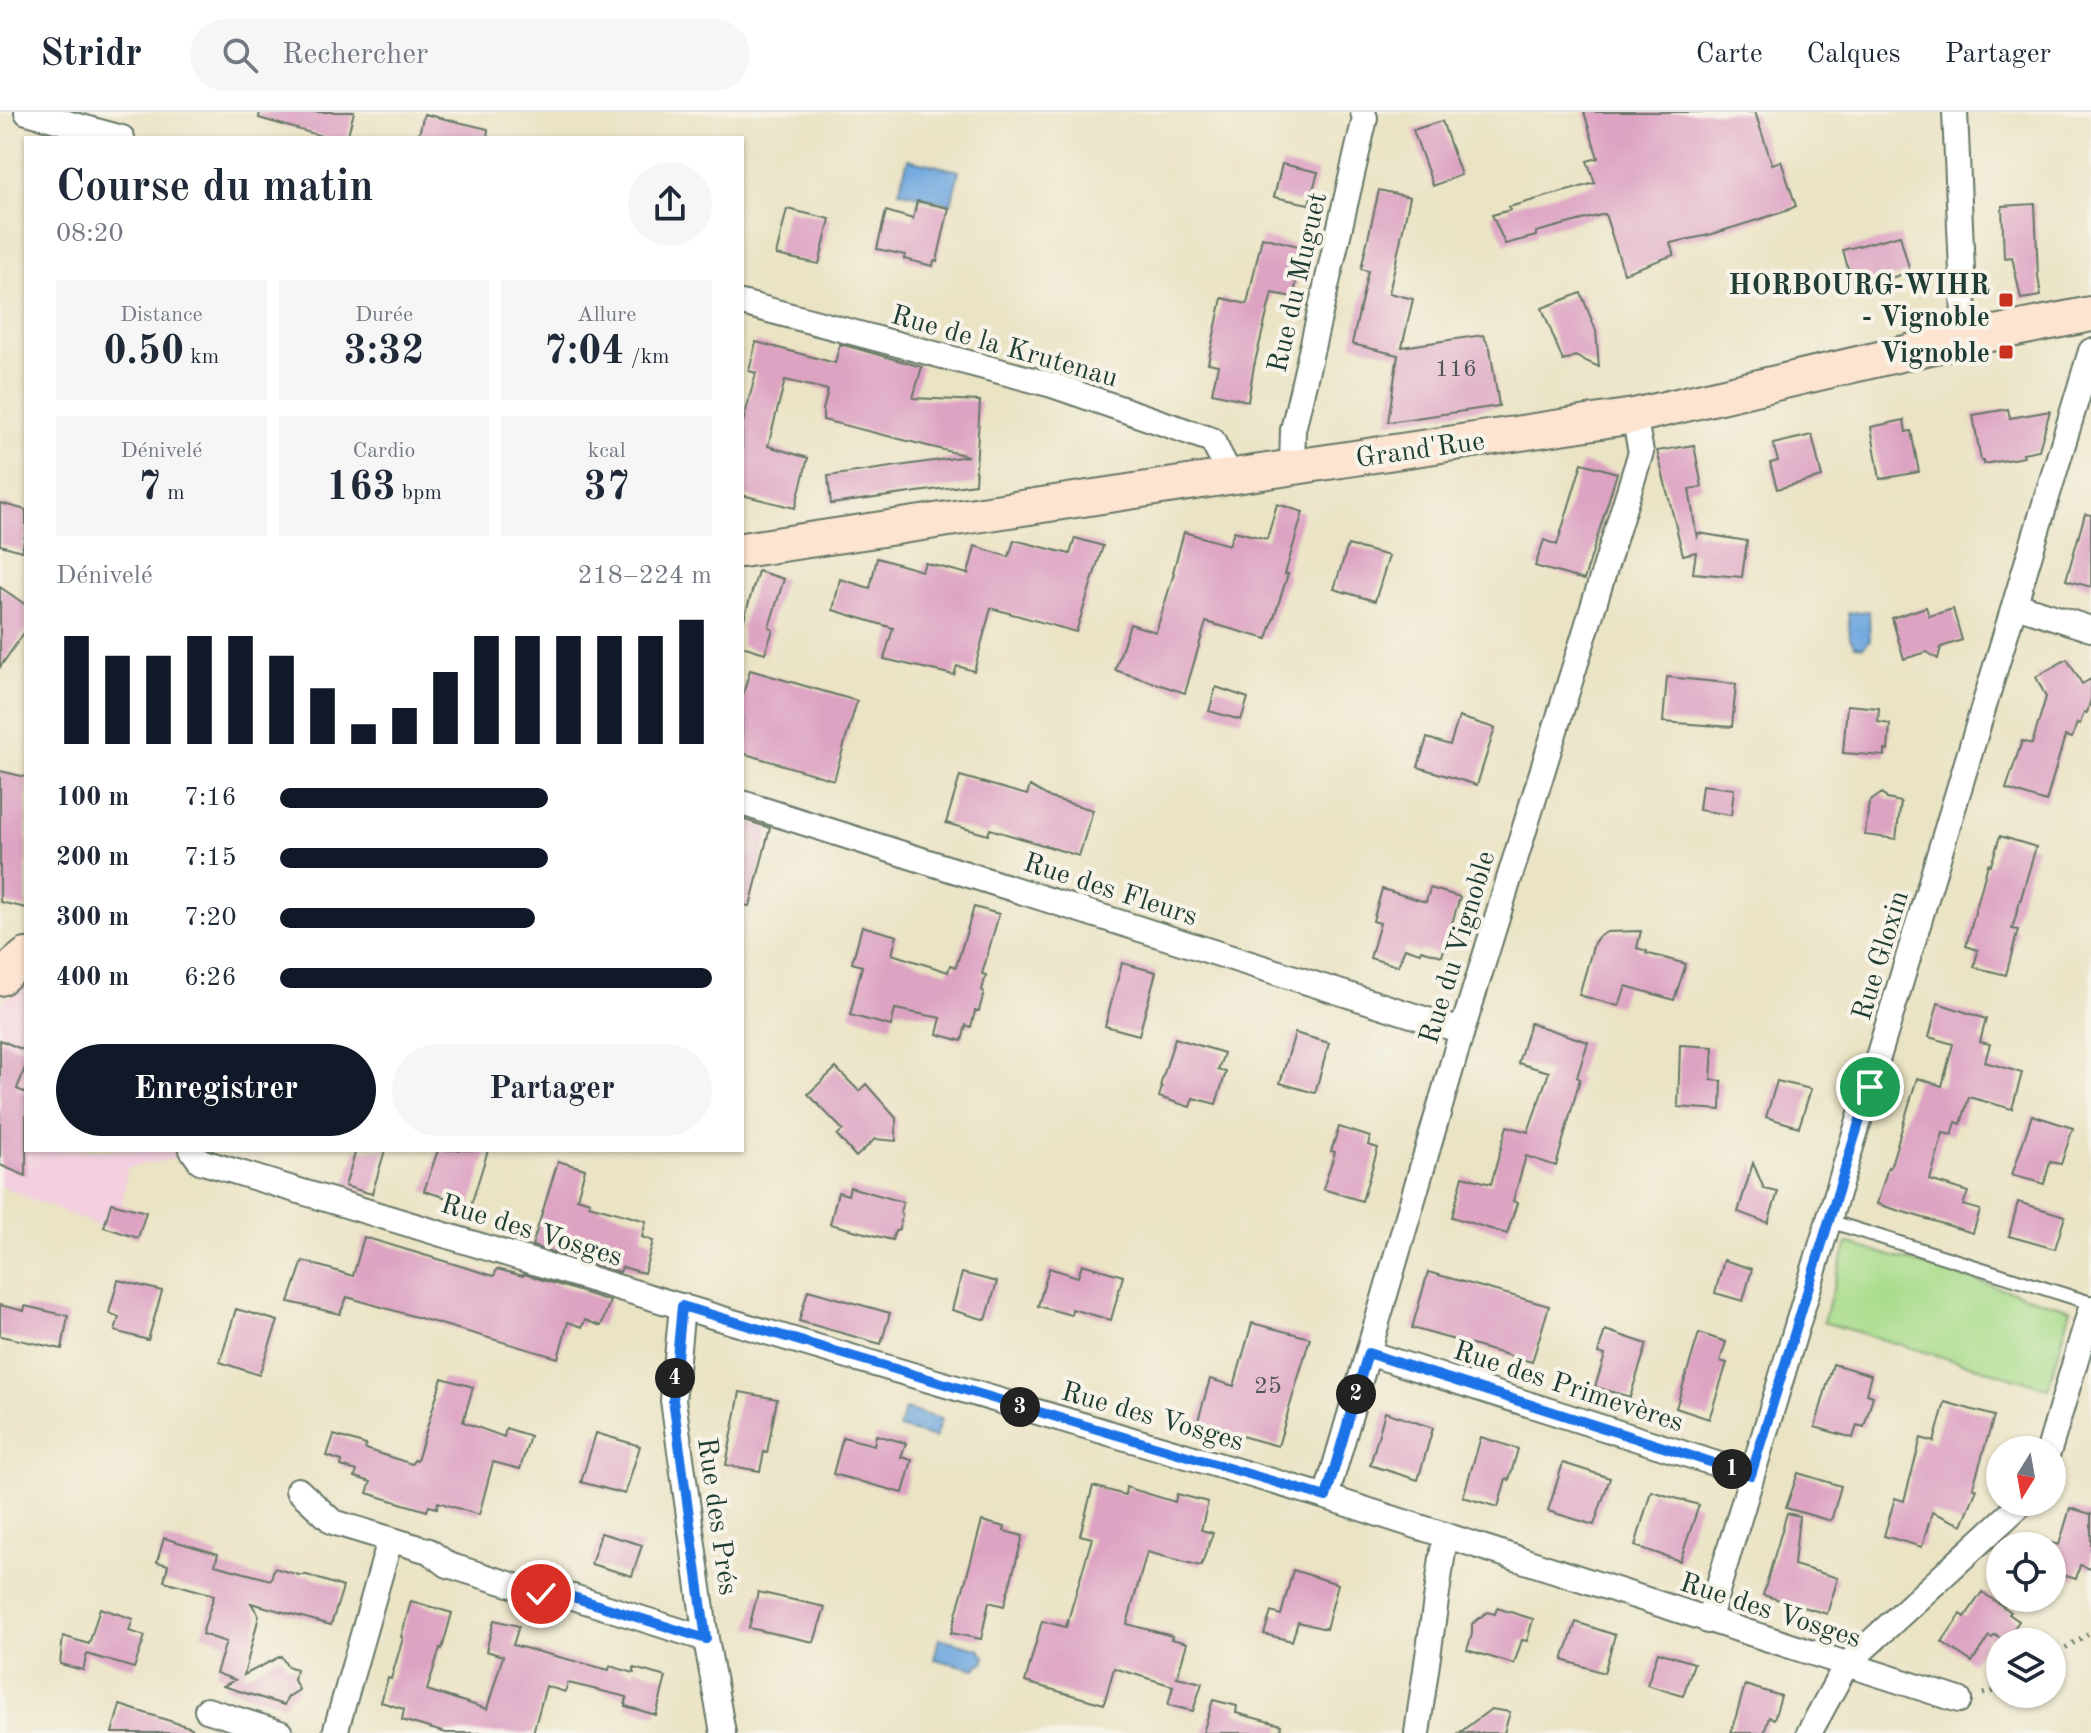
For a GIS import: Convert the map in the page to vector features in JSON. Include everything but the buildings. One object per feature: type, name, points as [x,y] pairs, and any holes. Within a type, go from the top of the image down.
[{"type":"street","points":[[27,112],[115,136]]},
{"type":"street","name":"Rue du Muguet","points":[[1292,467],[1293,430],[1365,118],[1363,112]]},
{"type":"street","points":[[1955,112],[1965,339]]},
{"type":"street","name":"Rue de la Krutenau","points":[[744,304],[1052,385],[1212,440],[1230,475]]},
{"type":"street","name":"Grand'Rue","points":[[744,550],[1634,416],[1965,339],[2090,323]]},
{"type":"street","name":"Rue Gloxin","points":[[1708,1621],[2091,351]]},
{"type":"street","name":"Rue du Vignoble","points":[[1326,1497],[1462,1031],[1641,452],[1634,416]]},
{"type":"street","points":[[2016,605],[2091,629]]},
{"type":"street","name":"Rue des Fleurs","points":[[744,804],[1462,1031]]},
{"type":"street","points":[[0,978],[24,958]]},
{"type":"street","name":"Rue des Vosges","points":[[193,1152],[200,1161],[1326,1497],[1959,1700]]},
{"type":"street","name":"Rue des Prés","points":[[682,1306],[673,1400],[706,1639],[723,1733]]},
{"type":"street","points":[[2053,1436],[2091,1306]]},
{"type":"street","name":"Rue des Primevères","points":[[1368,1353],[1751,1475]]},
{"type":"street","points":[[298,1490],[333,1522],[429,1551],[448,1565],[541,1594],[573,1597],[706,1639]]},
{"type":"street","points":[[1809,1733],[1846,1665],[2008,1516]]},
{"type":"street","points":[[1417,1733],[1445,1537]]},
{"type":"street","points":[[335,1733],[390,1540]]},
{"type":"street","points":[[207,1710],[280,1733]]},
{"type":"lane","points":[[1829,1221],[2091,1306]]},
{"type":"path","points":[[2066,1647],[2091,1632]]},
{"type":"shaded area","points":[[24,984],[24,1152],[174,1152],[178,1158],[127,1168],[118,1234],[0,1186],[0,1003]]},
{"type":"green space","points":[[1847,1243],[2071,1309],[2048,1388],[1823,1322]]},
{"type":"water","points":[[908,159],[959,171],[951,204],[899,191]]},
{"type":"water","points":[[1869,611],[1870,640],[1863,647],[1855,646],[1850,638],[1848,613]]},
{"type":"water","points":[[905,1409],[941,1419],[935,1438],[899,1428]]},
{"type":"water","points":[[939,1638],[981,1649],[985,1662],[976,1669],[934,1659]]},
{"type":"place","name":"HORBOURG-WIHR - Vignoble","points":[[2006,300]]},
{"type":"place","name":"Vignoble","points":[[2006,352]]},
{"type":"route","points":[[541,1594],[573,1597],[706,1639],[673,1400],[682,1306],[1326,1497],[1368,1353],[1751,1475],[1870,1087]]}]
